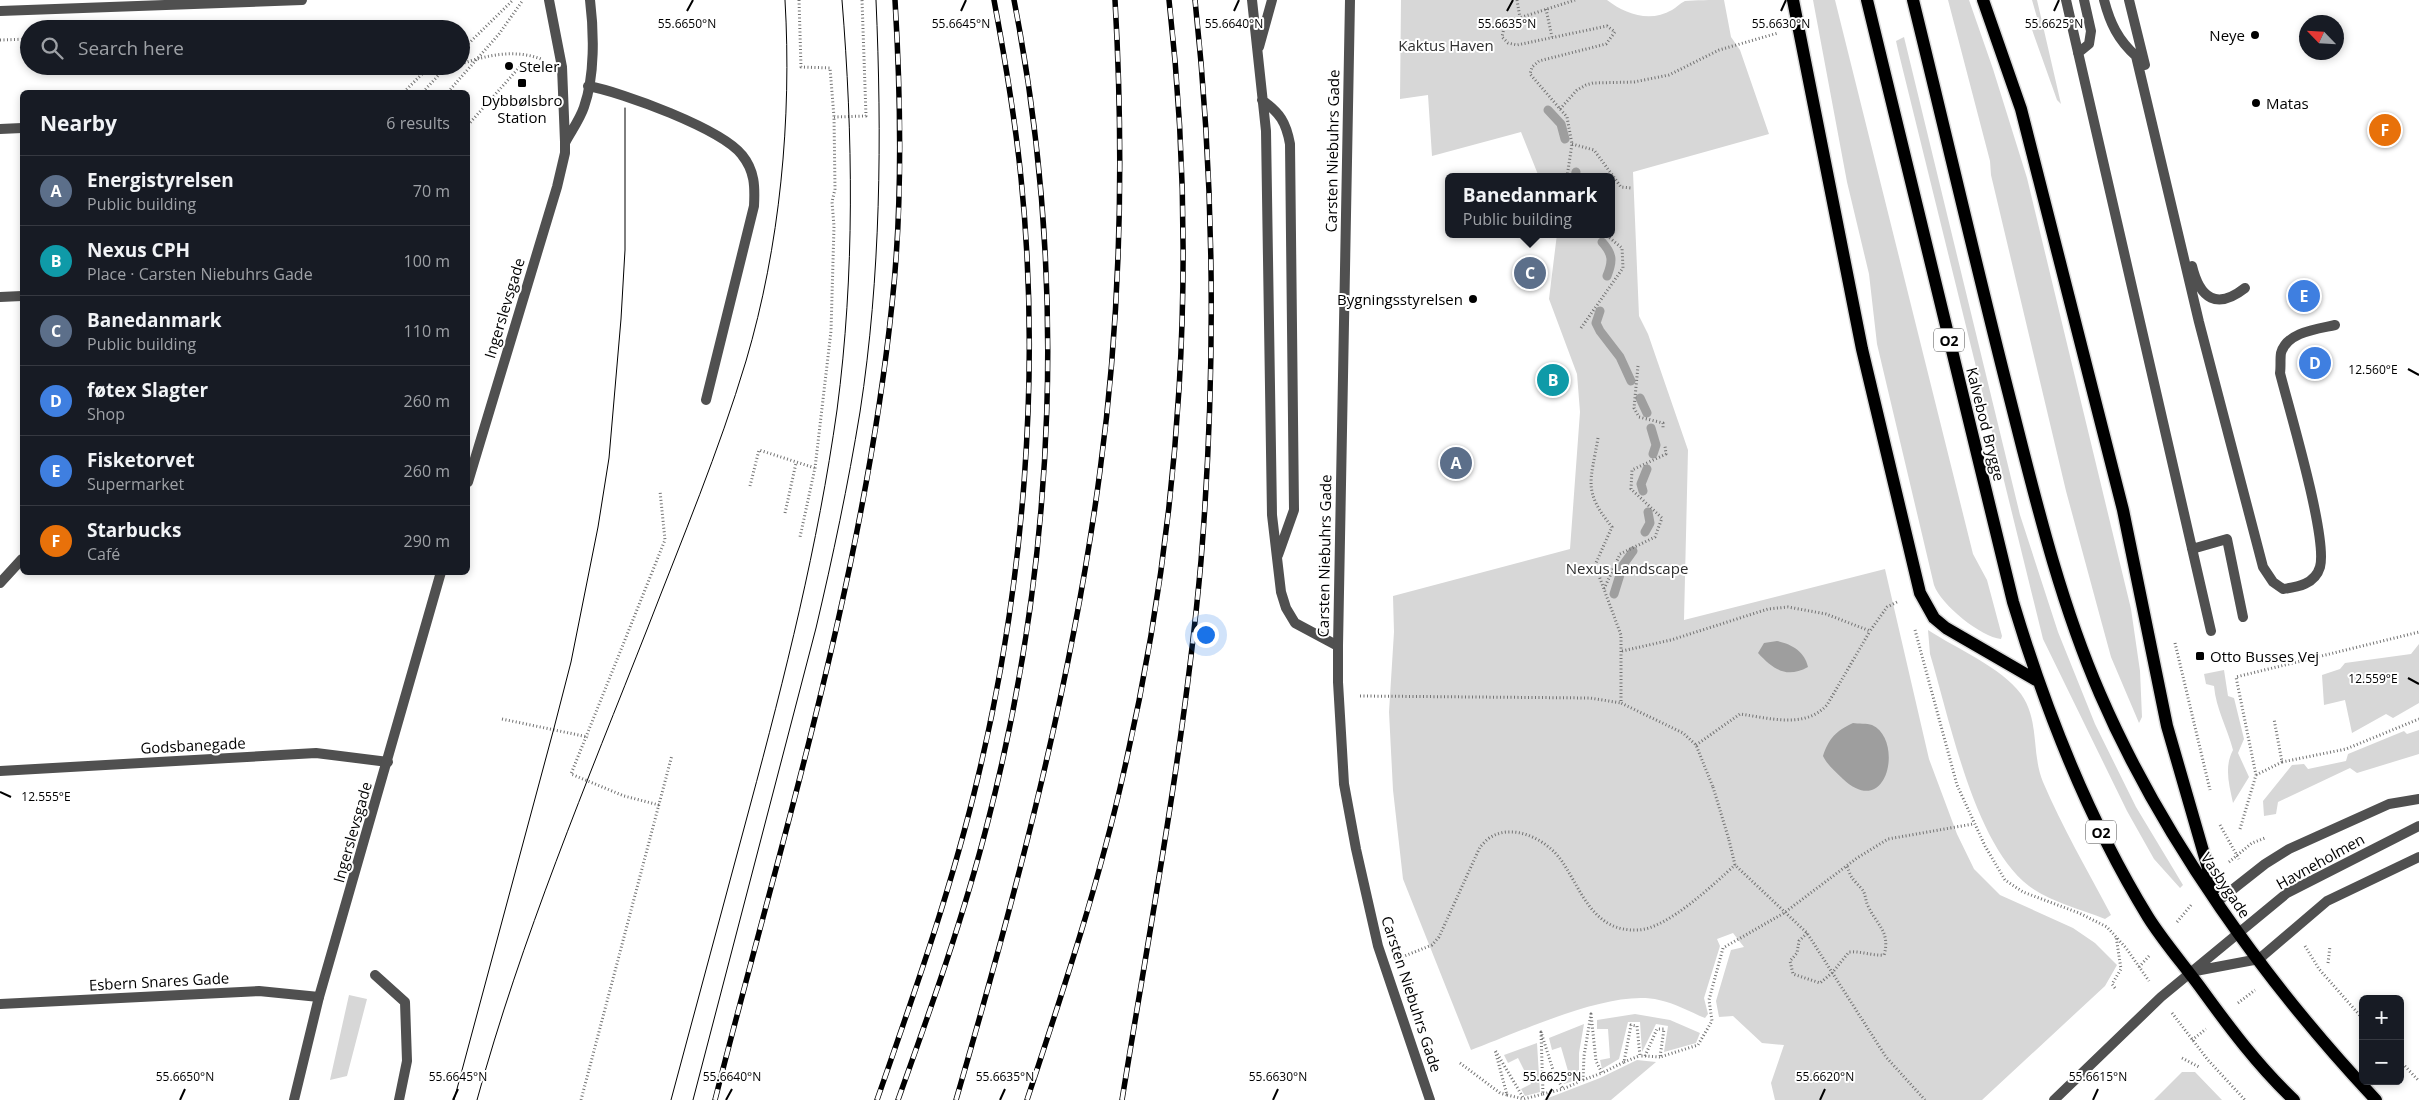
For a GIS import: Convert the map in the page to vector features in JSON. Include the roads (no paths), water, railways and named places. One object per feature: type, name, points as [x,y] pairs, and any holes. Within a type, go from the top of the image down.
[{"type":"main road","points":[[1793,0],[1862,349],[1920,594],[1934,618],[1946,628],[2036,680]]},
{"type":"main road","name":"Kalvebod Brygge","points":[[1867,0],[2013,602],[2036,680]]},
{"type":"main road","name":"Kalvebod Brygge","points":[[1913,0],[2029,475],[2066,602],[2088,663]]},
{"type":"main road","points":[[1983,0],[2021,109],[2123,510],[2167,726],[2218,901]]},
{"type":"main road","name":"Vasbygade","points":[[2088,663],[2116,728],[2154,802],[2179,845],[2238,932],[2272,978],[2324,1045],[2376,1100]]},
{"type":"main road","name":"O2","points":[[2036,680],[2076,779],[2112,854],[2150,919],[2235,1036],[2294,1100]]},
{"type":"street","points":[[0,11],[73,4],[302,0]]},
{"type":"street","name":"Ingerslevsgade","points":[[470,475],[557,187],[565,153],[562,68],[550,0]]},
{"type":"street","name":"Ingerslevsgade","points":[[565,142],[584,107],[588,86],[594,34],[590,0]]},
{"type":"street","points":[[1252,0],[1266,131],[1272,515],[1281,592],[1286,608],[1295,623],[1338,646]]},
{"type":"street","points":[[1257,53],[1272,0]]},
{"type":"street","name":"Carsten Niebuhrs Gade","points":[[1350,0],[1338,646],[1338,696],[1344,784],[1356,850],[1384,965],[1430,1100]]},
{"type":"street","points":[[2066,0],[2211,631]]},
{"type":"street","points":[[2078,53],[2089,44],[2092,31],[2084,0]]},
{"type":"street","points":[[2104,0],[2109,20],[2121,40],[2136,56],[2198,322],[2263,567],[2273,582],[2283,589],[2300,587],[2312,580],[2320,567],[2320,551],[2316,519],[2280,373],[2281,353],[2288,340],[2306,332],[2335,325]]},
{"type":"street","points":[[2129,0],[2195,277],[2202,290],[2212,298],[2222,300],[2232,298],[2245,288]]},
{"type":"street","points":[[588,86],[612,90],[726,140],[742,154],[753,172],[754,206],[706,400]]},
{"type":"street","points":[[1262,100],[1274,109],[1287,127],[1290,144],[1294,510],[1277,558]]},
{"type":"street","points":[[0,129],[20,128]]},
{"type":"street","points":[[0,297],[20,296]]},
{"type":"street","points":[[2192,548],[2227,539],[2243,617]]},
{"type":"street","points":[[0,582],[20,561]]},
{"type":"street","name":"Ingerslevsgade","points":[[294,1100],[319,997],[440,575]]},
{"type":"street","name":"Godsbanegade","points":[[0,771],[316,753],[388,762]]},
{"type":"street","name":"Havneholmen","points":[[2218,901],[2265,864],[2289,849],[2388,804],[2419,799]]},
{"type":"street","name":"Havneholmen","points":[[2189,972],[2287,893],[2419,826]]},
{"type":"street","points":[[2054,1100],[2189,972],[2259,959],[2327,901],[2419,857]]},
{"type":"street","points":[[375,975],[405,1002],[406,1060],[399,1100]]},
{"type":"street","name":"Esbern Snares Gade","points":[[0,1004],[260,991],[319,997]]},
{"type":"waterway","points":[[1548,110],[1561,124],[1565,139]]},
{"type":"waterway","points":[[1602,242],[1611,258],[1607,276]]},
{"type":"waterway","points":[[1600,311],[1596,323],[1620,357],[1631,381]]},
{"type":"waterway","points":[[1640,398],[1647,413]]},
{"type":"waterway","points":[[1651,428],[1656,445],[1653,454]]},
{"type":"waterway","points":[[1643,491],[1641,484],[1647,469]]},
{"type":"waterway","points":[[1645,532],[1650,523],[1648,512]]},
{"type":"waterway","points":[[1614,594],[1623,565],[1633,551]]},
{"type":"tram line","points":[[477,1100],[494,1040],[534,920],[700,495],[746,361],[767,273],[781,182],[787,90],[785,0]]},
{"type":"tram line","points":[[671,1100],[763,757],[800,610],[820,511],[837,410],[847,308],[850,205],[848,102],[842,0]]},
{"type":"tram line","points":[[693,1100],[816,628],[840,520],[860,412],[867,361],[876,258],[879,155],[876,0]]},
{"type":"tram line","points":[[454,1100],[571,662],[598,527],[609,458],[621,319],[625,250],[625,108]]},
{"type":"railway","points":[[715,1100],[818,705],[862,506],[879,405],[892,304],[898,228],[900,114],[895,0]]},
{"type":"railway","points":[[877,1100],[932,940],[968,818],[994,704],[1007,630],[1017,555],[1028,403],[1029,327],[1027,252],[1016,133],[994,0]]},
{"type":"railway","points":[[898,1100],[958,927],[988,821],[1011,720],[1029,618],[1041,515],[1047,412],[1047,309],[1042,205],[1031,102],[1014,0]]},
{"type":"railway","points":[[956,1100],[1000,945],[1040,788],[1074,630],[1100,471],[1112,354],[1119,236],[1120,177],[1115,0]]},
{"type":"railway","points":[[1027,1100],[1080,937],[1114,813],[1144,676],[1160,580],[1171,484],[1179,387],[1183,290],[1182,193],[1178,97],[1169,0]]},
{"type":"railway","points":[[1122,1100],[1177,764],[1194,629],[1206,491],[1211,350],[1210,210],[1202,70],[1195,0]]},
{"type":"place","name":"Neye","points":[[2255,35]]},
{"type":"place","name":"Steler","points":[[509,66]]},
{"type":"place","name":"Dybbølsbro Station","points":[[522,83]]},
{"type":"place","name":"Matas","points":[[2256,103]]},
{"type":"place","name":"Starbucks","points":[[2385,130]]},
{"type":"place","name":"Banedanmark","points":[[1530,273]]},
{"type":"place","name":"Fisketorvet","points":[[2304,296]]},
{"type":"place","name":"Bygningsstyrelsen","points":[[1473,299]]},
{"type":"place","name":"føtex Slagter","points":[[2315,363]]},
{"type":"place","name":"Nexus CPH","points":[[1553,380]]},
{"type":"place","name":"Energistyrelsen","points":[[1456,463]]},
{"type":"place","name":"Otto Busses Vej","points":[[2200,656]]},
{"type":"park label","name":"Kaktus Haven","points":[[1446,45]]},
{"type":"park label","name":"Nexus Landscape","points":[[1627,568]]}]
